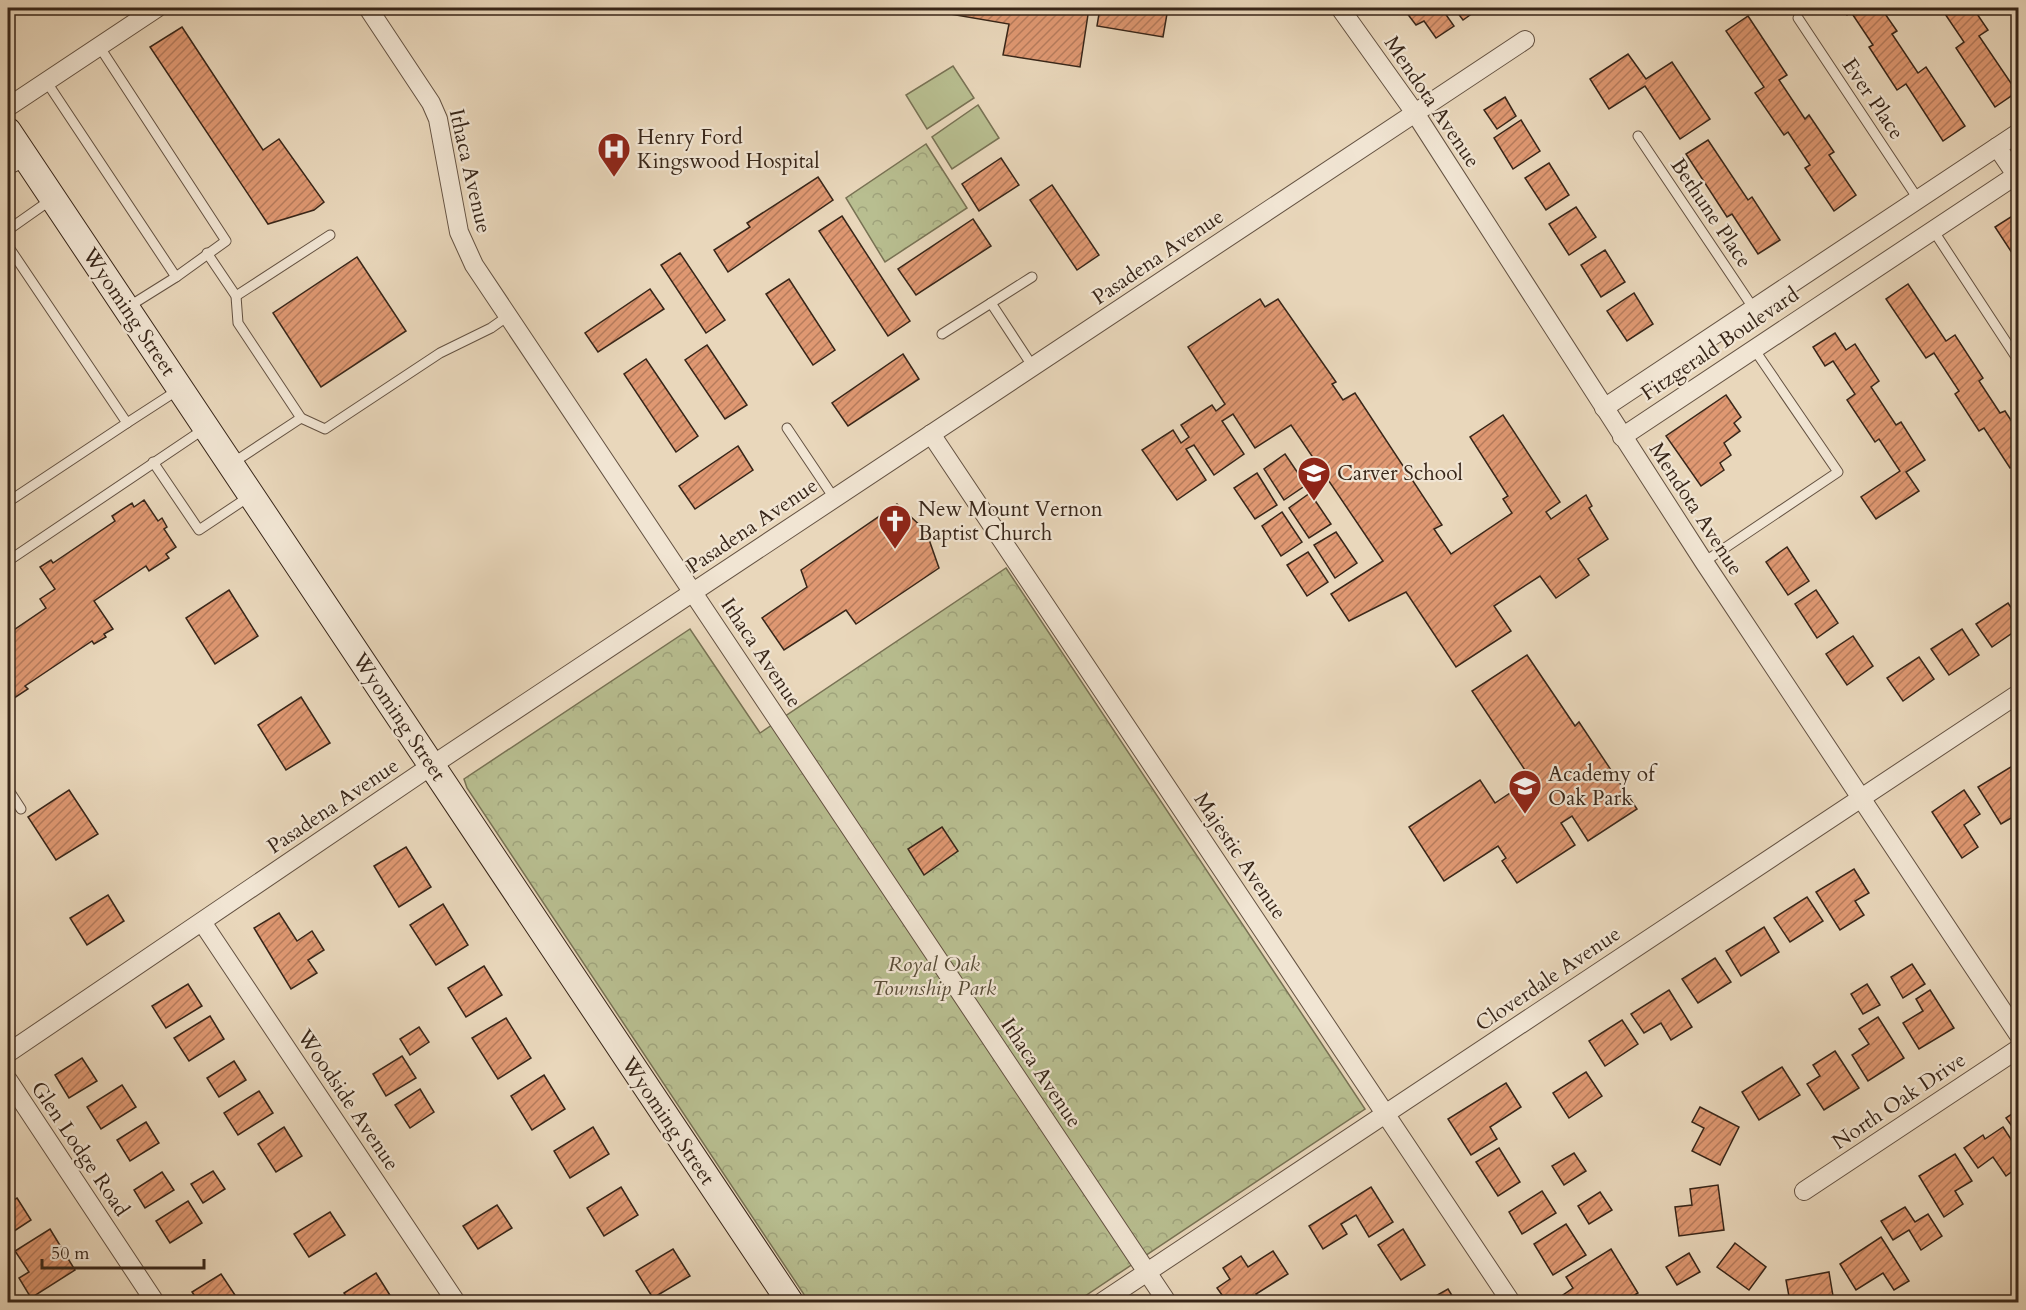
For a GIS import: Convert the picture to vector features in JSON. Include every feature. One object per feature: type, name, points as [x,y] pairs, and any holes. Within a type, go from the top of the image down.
[{"type":"street","points":[[8,107],[157,8]]},
{"type":"street","name":"Ithaca Avenue","points":[[368,8],[431,103],[438,119],[459,232],[465,249],[1167,1302]]},
{"type":"street","name":"Mendota Avenue","points":[[1340,8],[1415,113],[1622,437],[2019,1034]]},
{"type":"street","name":"Pasadena Avenue","points":[[8,1053],[431,766],[1525,40]]},
{"type":"street","name":"Wyoming Street","points":[[8,131],[17,165],[52,199],[790,1302]]},
{"type":"street","name":"Fitzgerald Boulevard","points":[[1604,408],[2019,133]]},
{"type":"street","name":"Fitzgerald Boulevard","points":[[1622,437],[2018,174],[1997,147]]},
{"type":"street","points":[[1824,262],[1843,290]]},
{"type":"street","name":"Majestic Avenue","points":[[931,434],[1511,1302]]},
{"type":"street","name":"Cloverdale Avenue","points":[[1102,1302],[2019,694]]},
{"type":"street","name":"Woodside Avenue","points":[[202,922],[456,1302]]},
{"type":"street","name":"North Oak Drive","points":[[1804,1191],[2019,1049]]},
{"type":"street","name":"Glen Lodge Road","points":[[8,1080],[155,1302]]},
{"type":"lane","name":"Ever Place","points":[[1798,18],[1918,199]]},
{"type":"lane","points":[[99,46],[226,241],[126,308]]},
{"type":"lane","points":[[46,81],[176,276]]},
{"type":"lane","name":"Bethune Place","points":[[1638,136],[1754,309]]},
{"type":"lane","points":[[8,230],[52,199]]},
{"type":"lane","points":[[1933,230],[2019,360]]},
{"type":"lane","points":[[236,296],[330,235]]},
{"type":"lane","points":[[8,246],[127,423]]},
{"type":"lane","points":[[207,254],[236,296],[238,323],[301,418],[325,429],[440,354],[491,328],[508,316]]},
{"type":"lane","points":[[942,334],[1032,277]]},
{"type":"lane","points":[[991,303],[1033,367]]},
{"type":"lane","points":[[1704,562],[1839,472],[1754,349]]},
{"type":"lane","points":[[8,502],[180,388]]},
{"type":"lane","points":[[231,464],[301,418]]},
{"type":"lane","points":[[8,561],[206,427]]},
{"type":"lane","points":[[787,429],[834,498]]},
{"type":"lane","points":[[153,462],[199,530],[252,495]]},
{"type":"lane","points":[[8,789],[21,808]]},
{"type":"green space","points":[[953,66],[974,98],[927,129],[906,95]]},
{"type":"green space","points":[[978,105],[999,138],[952,169],[932,137]]},
{"type":"green space","points":[[926,144],[967,208],[885,262],[846,198]]},
{"type":"green space","name":"Royal Oak Township Park","points":[[1006,568],[1365,1109],[1076,1302],[809,1302],[467,788],[464,779],[690,629],[760,733]]},
{"type":"building","points":[[915,8],[1089,8],[1080,67],[1003,55],[1009,24]]},
{"type":"building","points":[[1100,8],[1168,8],[1163,37],[1097,26]]},
{"type":"building","points":[[1403,8],[1444,8],[1442,9],[1454,26],[1436,38],[1424,21],[1416,25]]},
{"type":"building","points":[[1454,8],[1480,8],[1463,20]]},
{"type":"building","points":[[1842,8],[1881,8],[1897,31],[1892,34],[1918,73],[1926,67],[1965,126],[1943,141],[1906,84],[1897,90],[1869,47],[1873,45],[1851,12],[1847,15]]},
{"type":"building","points":[[1941,8],[1973,8],[1988,30],[1979,36],[2017,92],[1995,107],[1956,48],[1964,42]]},
{"type":"building","points":[[1748,16],[1787,75],[1779,80],[1805,119],[1809,115],[1834,152],[1829,155],[1856,195],[1834,211],[1805,168],[1810,165],[1788,132],[1784,135],[1755,93],[1764,87],[1726,31]]},
{"type":"building","points":[[182,27],[263,150],[279,139],[324,202],[314,210],[268,224],[150,47]]},
{"type":"building","points":[[1628,54],[1646,79],[1672,62],[1710,119],[1680,139],[1645,86],[1609,109],[1590,79]]},
{"type":"building","points":[[1505,97],[1516,116],[1497,129],[1484,110]]},
{"type":"building","points":[[1521,120],[1540,151],[1513,169],[1494,138]]},
{"type":"building","points":[[1708,140],[1748,200],[1752,197],[1780,240],[1758,254],[1732,214],[1727,217],[1686,154]]},
{"type":"building","points":[[1001,158],[1019,185],[979,211],[962,184]]},
{"type":"building","points":[[1549,163],[1569,195],[1546,210],[1525,178]]},
{"type":"building","points":[[818,177],[833,200],[728,272],[714,250],[750,227],[747,223]]},
{"type":"building","points":[[1052,185],[1099,255],[1077,270],[1030,200]]},
{"type":"building","points":[[1576,207],[1596,237],[1569,255],[1549,224]]},
{"type":"building","points":[[2017,213],[2018,215],[2018,262],[1995,227]]},
{"type":"building","points":[[842,216],[910,321],[888,336],[819,231]]},
{"type":"building","points":[[973,219],[991,246],[916,295],[898,269]]},
{"type":"building","points":[[1605,250],[1625,282],[1601,297],[1581,265]]},
{"type":"building","points":[[680,253],[725,320],[706,333],[661,265]]},
{"type":"building","points":[[357,257],[406,331],[321,387],[273,313]]},
{"type":"building","points":[[789,279],[835,350],[813,365],[766,294]]},
{"type":"building","points":[[1908,284],[1946,341],[1955,335],[1983,378],[1979,381],[2000,413],[2005,411],[2018,431],[2018,463],[2010,468],[1984,428],[1979,431],[1955,394],[1959,391],[1934,353],[1926,358],[1886,299]]},
{"type":"building","points":[[650,289],[664,309],[598,352],[585,333]]},
{"type":"building","points":[[1634,293],[1653,324],[1627,341],[1607,311]]},
{"type":"building","points":[[1260,299],[1265,307],[1278,299],[1336,382],[1332,384],[1343,400],[1355,393],[1442,525],[1434,529],[1451,554],[1512,513],[1503,499],[1508,496],[1470,437],[1503,415],[1560,502],[1546,512],[1551,519],[1586,495],[1592,506],[1589,508],[1608,539],[1578,559],[1589,575],[1556,598],[1540,576],[1494,606],[1511,631],[1456,667],[1406,592],[1349,621],[1331,594],[1383,561],[1291,425],[1255,448],[1233,414],[1222,421],[1244,454],[1214,475],[1194,445],[1186,449],[1206,480],[1177,500],[1142,450],[1173,430],[1181,443],[1189,437],[1181,425],[1212,405],[1216,411],[1225,404],[1188,347]]},
{"type":"building","points":[[1835,333],[1846,350],[1855,344],[1879,381],[1871,387],[1896,425],[1901,422],[1925,460],[1906,472],[1919,491],[1876,519],[1861,497],[1900,471],[1879,439],[1875,442],[1847,400],[1855,394],[1833,361],[1825,366],[1813,347]]},
{"type":"building","points":[[707,345],[747,405],[725,419],[685,360]]},
{"type":"building","points":[[903,354],[919,379],[848,426],[832,403]]},
{"type":"building","points":[[646,359],[698,436],[676,452],[624,374]]},
{"type":"building","points":[[1726,395],[1741,417],[1734,423],[1740,431],[1724,443],[1731,455],[1720,463],[1724,470],[1701,486],[1666,436]]},
{"type":"building","points":[[738,446],[753,470],[695,509],[679,486]]},
{"type":"building","points":[[1285,454],[1306,485],[1284,500],[1264,469]]},
{"type":"building","points":[[1257,473],[1277,505],[1255,519],[1234,488]]},
{"type":"building","points":[[1310,493],[1331,524],[1309,538],[1289,508]]},
{"type":"building","points":[[144,500],[158,521],[162,518],[167,527],[164,529],[176,547],[166,554],[169,558],[149,571],[146,566],[94,601],[113,629],[104,634],[106,637],[94,644],[92,641],[25,686],[28,689],[8,702],[8,634],[46,608],[40,599],[55,589],[40,567],[51,560],[53,563],[115,521],[112,516],[132,503],[134,507]]},
{"type":"building","points":[[897,504],[926,531],[939,568],[856,624],[846,610],[784,650],[762,618],[807,587],[801,570]]},
{"type":"building","points":[[1282,512],[1302,542],[1281,556],[1262,526]]},
{"type":"building","points":[[1336,532],[1357,563],[1335,578],[1314,545]]},
{"type":"building","points":[[1787,547],[1809,581],[1788,595],[1766,562]]},
{"type":"building","points":[[1308,552],[1328,582],[1307,596],[1287,565]]},
{"type":"building","points":[[229,590],[258,636],[215,664],[186,618]]},
{"type":"building","points":[[1816,590],[1838,623],[1817,638],[1795,604]]},
{"type":"building","points":[[2008,603],[2018,618],[2018,629],[1992,647],[1976,624]]},
{"type":"building","points":[[1962,629],[1979,655],[1949,675],[1931,649]]},
{"type":"building","points":[[1853,636],[1873,666],[1847,685],[1826,654]]},
{"type":"building","points":[[1527,655],[1575,726],[1579,722],[1637,809],[1588,841],[1572,816],[1561,823],[1575,845],[1517,883],[1502,861],[1506,858],[1498,846],[1444,881],[1409,827],[1480,780],[1495,803],[1531,779],[1472,691]]},
{"type":"building","points":[[1919,657],[1934,679],[1903,701],[1887,678]]},
{"type":"building","points":[[301,697],[330,743],[286,770],[258,725]]},
{"type":"building","points":[[2014,765],[2018,772],[2018,814],[2001,824],[1978,787]]},
{"type":"building","points":[[69,790],[98,834],[56,860],[28,817]]},
{"type":"building","points":[[1964,790],[1980,814],[1964,825],[1978,847],[1962,858],[1932,812]]},
{"type":"building","points":[[942,827],[958,851],[924,875],[908,849]]},
{"type":"building","points":[[406,847],[431,887],[399,907],[374,866]]},
{"type":"building","points":[[1854,869],[1869,893],[1855,901],[1864,915],[1840,930],[1816,892]]},
{"type":"building","points":[[108,895],[124,921],[87,945],[70,918]]},
{"type":"building","points":[[1807,897],[1823,921],[1790,942],[1774,918]]},
{"type":"building","points":[[443,904],[468,945],[436,965],[410,925]]},
{"type":"building","points":[[279,913],[297,941],[312,931],[324,950],[308,960],[317,973],[291,989],[254,928]]},
{"type":"building","points":[[1764,927],[1779,952],[1741,976],[1726,951]]},
{"type":"building","points":[[1715,958],[1731,982],[1698,1003],[1682,979]]},
{"type":"building","points":[[1912,964],[1925,984],[1903,998],[1891,977]]},
{"type":"building","points":[[484,966],[502,995],[466,1017],[448,988]]},
{"type":"building","points":[[188,984],[202,1006],[166,1028],[152,1006]]},
{"type":"building","points":[[1867,984],[1880,1005],[1863,1014],[1851,994]]},
{"type":"building","points":[[1669,990],[1692,1027],[1671,1040],[1661,1023],[1644,1033],[1631,1014]]},
{"type":"building","points":[[1930,990],[1954,1028],[1919,1049],[1903,1023],[1923,1011],[1916,999]]},
{"type":"building","points":[[210,1016],[224,1039],[189,1061],[174,1038]]},
{"type":"building","points":[[1878,1017],[1904,1058],[1868,1081],[1852,1055],[1869,1044],[1859,1029]]},
{"type":"building","points":[[506,1018],[531,1058],[498,1079],[472,1038]]},
{"type":"building","points":[[1622,1020],[1638,1044],[1605,1066],[1589,1041]]},
{"type":"building","points":[[419,1027],[429,1042],[410,1055],[400,1039]]},
{"type":"building","points":[[1835,1051],[1859,1088],[1824,1110],[1807,1084],[1820,1076],[1813,1065]]},
{"type":"building","points":[[402,1056],[416,1078],[386,1096],[373,1074]]},
{"type":"building","points":[[82,1058],[97,1081],[69,1098],[55,1075]]},
{"type":"building","points":[[234,1061],[246,1080],[219,1097],[207,1078]]},
{"type":"building","points":[[1782,1067],[1800,1095],[1759,1120],[1742,1092]]},
{"type":"building","points":[[1586,1072],[1602,1096],[1569,1118],[1553,1093]]},
{"type":"building","points":[[544,1075],[565,1109],[532,1130],[511,1096]]},
{"type":"building","points":[[1506,1083],[1521,1107],[1490,1127],[1497,1139],[1471,1155],[1448,1119]]},
{"type":"building","points":[[122,1085],[136,1107],[101,1129],[87,1107]]},
{"type":"building","points":[[420,1089],[434,1112],[410,1128],[395,1105]]},
{"type":"building","points":[[259,1091],[273,1113],[238,1135],[224,1113]]},
{"type":"building","points":[[1700,1107],[1739,1127],[1720,1165],[1692,1151],[1704,1128],[1692,1122]]},
{"type":"building","points":[[2018,1110],[2018,1135],[2006,1118]]},
{"type":"building","points":[[146,1122],[159,1143],[130,1161],[117,1140]]},
{"type":"building","points":[[284,1127],[302,1156],[276,1172],[258,1144]]},
{"type":"building","points":[[593,1127],[609,1154],[570,1178],[554,1151]]},
{"type":"building","points":[[2003,1127],[2018,1150],[2018,1167],[2006,1176],[1993,1157],[1978,1168],[1964,1148],[1983,1135],[1985,1139]]},
{"type":"building","points":[[1499,1148],[1520,1182],[1498,1196],[1476,1162]]},
{"type":"building","points":[[1574,1153],[1586,1171],[1564,1185],[1552,1166]]},
{"type":"building","points":[[1955,1154],[1972,1181],[1955,1191],[1963,1204],[1944,1217],[1919,1176]]},
{"type":"building","points":[[213,1171],[225,1189],[203,1203],[191,1184]]},
{"type":"building","points":[[162,1172],[174,1190],[145,1208],[134,1190]]},
{"type":"building","points":[[1718,1185],[1724,1230],[1679,1236],[1675,1207],[1692,1205],[1690,1189]]},
{"type":"building","points":[[621,1187],[638,1215],[604,1236],[587,1208]]},
{"type":"building","points":[[1371,1187],[1393,1222],[1369,1237],[1356,1215],[1341,1224],[1347,1234],[1323,1249],[1309,1226]]},
{"type":"building","points":[[1542,1191],[1556,1213],[1522,1234],[1509,1212]]},
{"type":"building","points":[[1600,1192],[1612,1210],[1589,1224],[1578,1206]]},
{"type":"building","points":[[17,1198],[31,1220],[8,1235],[8,1204]]},
{"type":"building","points":[[188,1201],[202,1223],[170,1243],[156,1221]]},
{"type":"building","points":[[497,1205],[512,1228],[478,1249],[463,1226]]},
{"type":"building","points":[[1905,1207],[1915,1222],[1928,1214],[1942,1236],[1921,1250],[1909,1230],[1893,1240],[1881,1221]]},
{"type":"building","points":[[330,1212],[345,1235],[309,1257],[294,1234]]},
{"type":"building","points":[[1566,1224],[1586,1255],[1553,1275],[1534,1244]]},
{"type":"building","points":[[50,1229],[75,1270],[31,1298],[19,1278],[29,1272],[15,1251]]},
{"type":"building","points":[[1403,1229],[1425,1265],[1401,1280],[1378,1245]]},
{"type":"building","points":[[1881,1237],[1909,1281],[1894,1290],[1883,1273],[1856,1290],[1840,1264]]},
{"type":"building","points":[[1735,1243],[1766,1267],[1749,1290],[1717,1267]]},
{"type":"building","points":[[673,1249],[690,1276],[653,1298],[636,1271]]},
{"type":"building","points":[[1611,1249],[1638,1293],[1623,1302],[1568,1302],[1563,1295],[1573,1288],[1566,1277]]},
{"type":"building","points":[[1273,1251],[1288,1274],[1256,1294],[1262,1302],[1227,1302],[1217,1288],[1230,1279],[1223,1268],[1241,1256],[1248,1267]]},
{"type":"building","points":[[1689,1253],[1700,1272],[1677,1285],[1666,1267]]},
{"type":"building","points":[[1829,1272],[1834,1302],[1809,1302],[1808,1299],[1790,1302],[1786,1280]]},
{"type":"building","points":[[376,1273],[393,1300],[389,1302],[350,1302],[344,1293]]},
{"type":"building","points":[[221,1274],[235,1295],[223,1302],[199,1302],[192,1292]]},
{"type":"building","points":[[1448,1289],[1456,1302],[1425,1302]]},
{"type":"place","name":"Henry Ford Kingswood Hospital","points":[[614,178]]},
{"type":"place","name":"Carver School","points":[[1314,502]]},
{"type":"place","name":"New Mount Vernon Baptist Church","points":[[895,550]]},
{"type":"place","name":"Academy of Oak Park","points":[[1525,815]]}]
